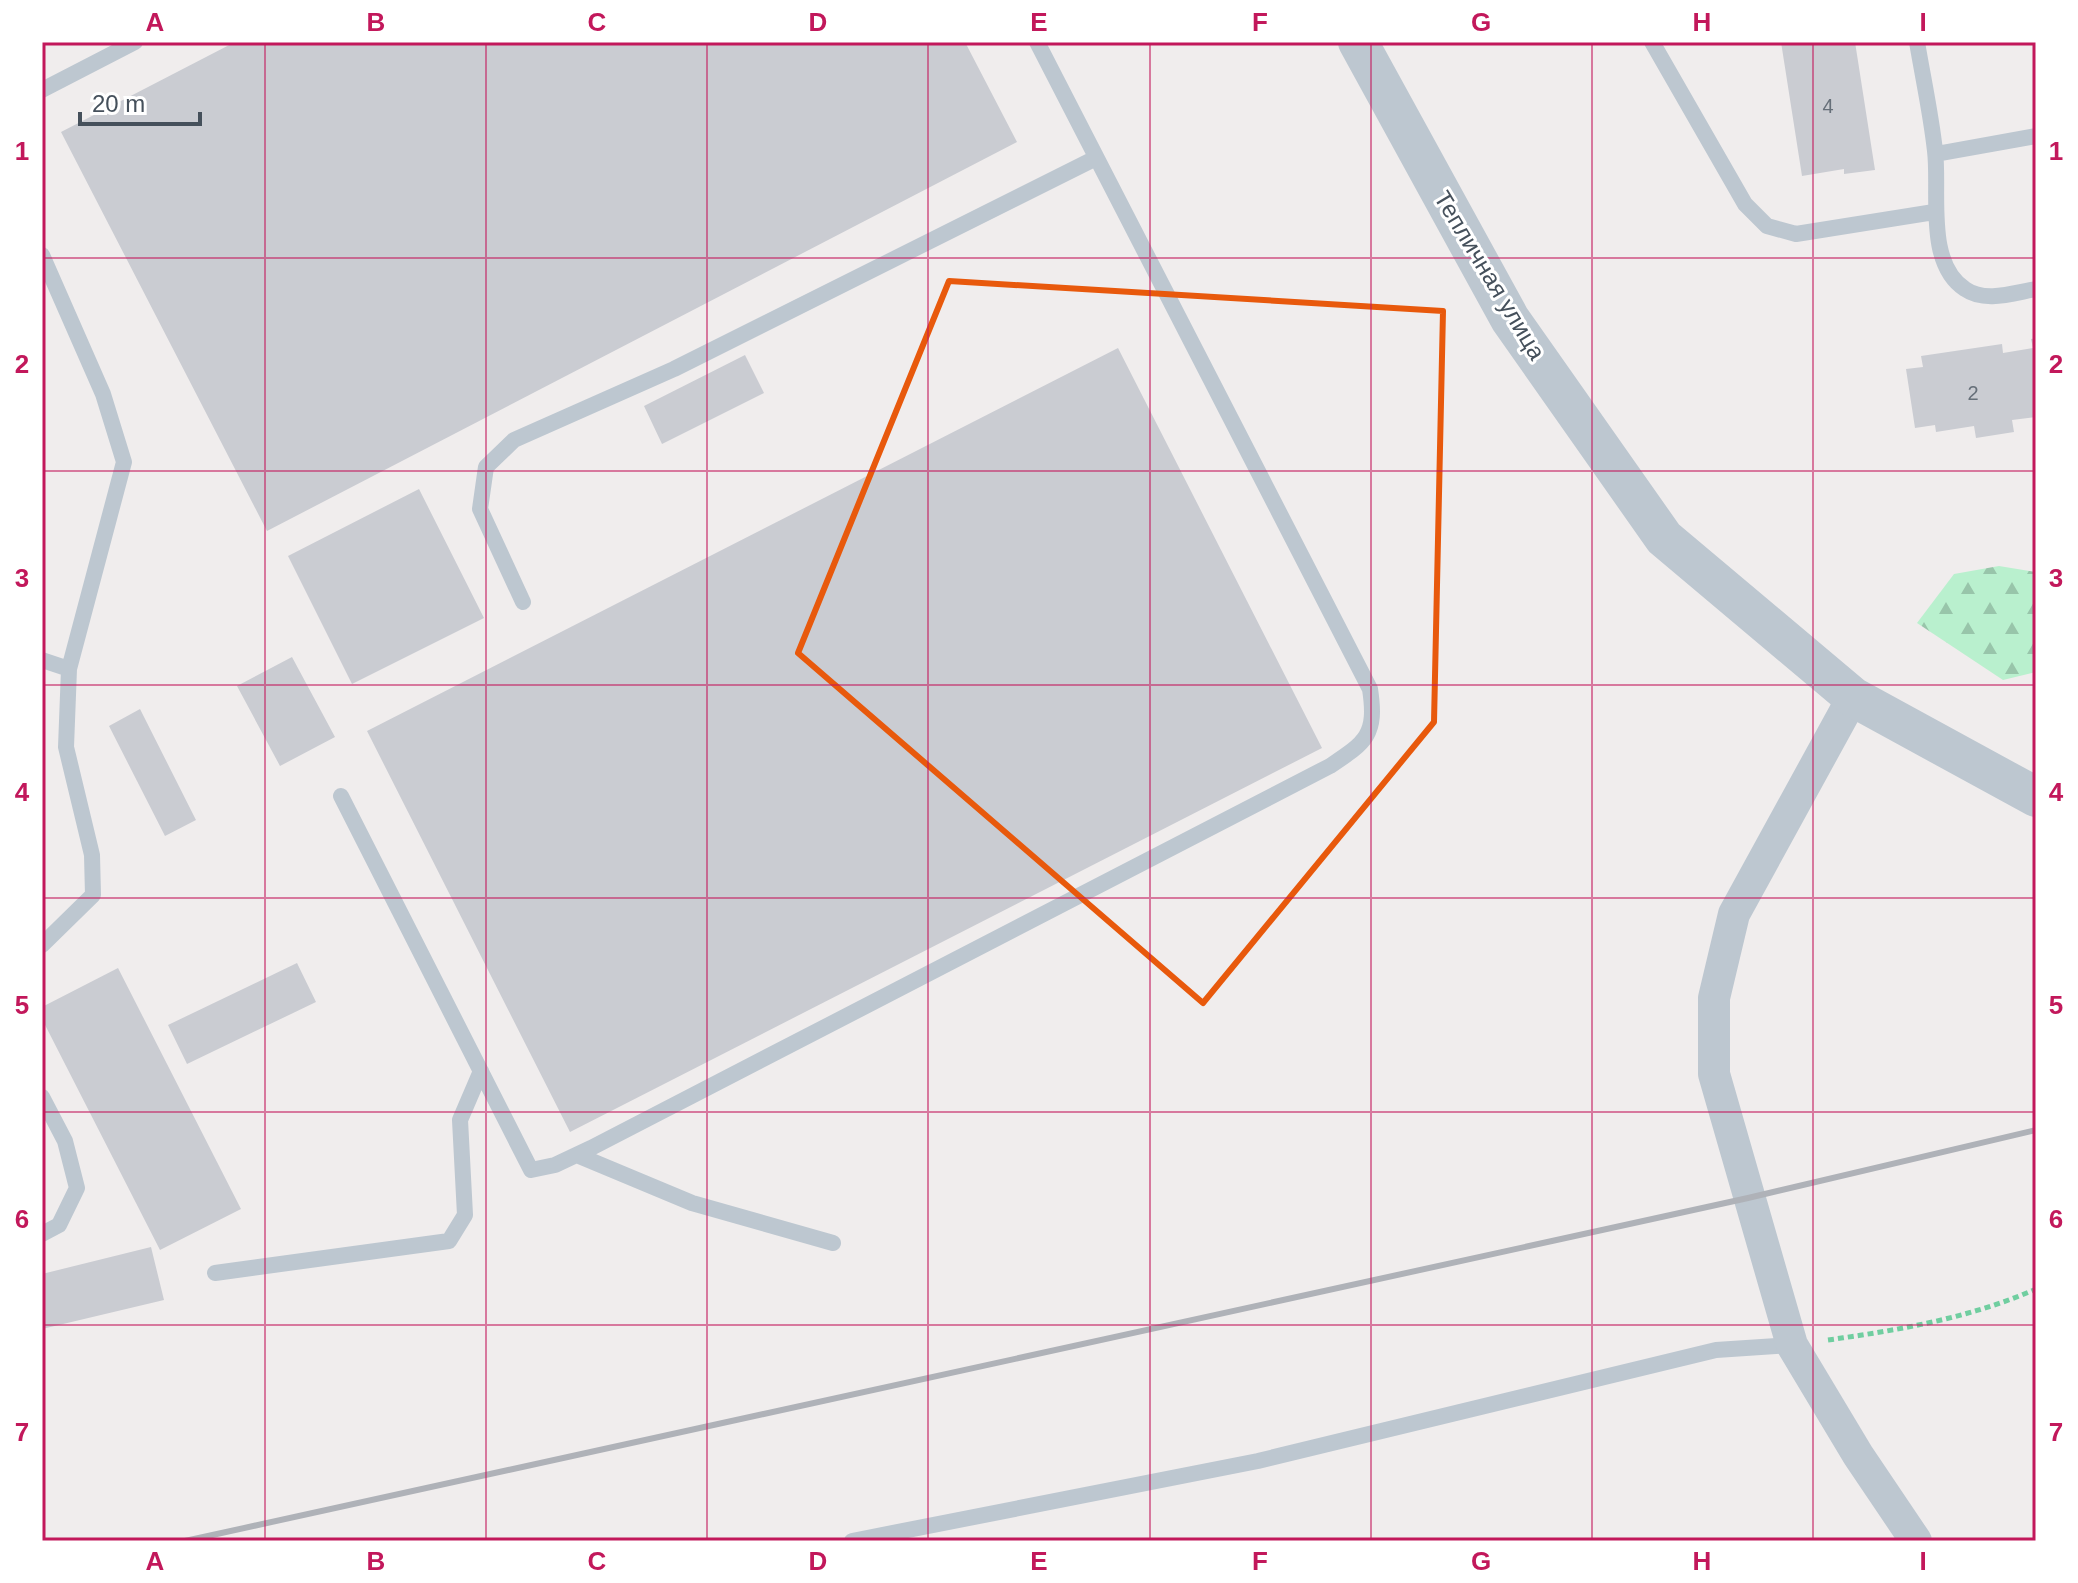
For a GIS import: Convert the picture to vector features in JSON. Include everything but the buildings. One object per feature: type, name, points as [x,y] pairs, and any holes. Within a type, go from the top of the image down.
[{"type":"street","name":"Тепличная улица","points":[[1358,42],[1510,319],[1664,538],[1853,697],[2036,797]]},
{"type":"street","points":[[1853,697],[1734,914],[1714,998],[1714,1074],[1792,1345],[1858,1455],[1916,1541]]},
{"type":"lane","points":[[42,90],[135,42]]},
{"type":"lane","points":[[341,796],[531,1170],[555,1165],[577,1155],[1330,766],[1365,743],[1374,718],[1370,689],[1037,42]]},
{"type":"lane","points":[[1652,42],[1745,204],[1767,226],[1796,234],[1934,212]]},
{"type":"lane","points":[[1917,42],[1936,154],[1934,212],[1948,273],[1965,290],[1985,297],[2036,289]]},
{"type":"lane","points":[[1936,154],[2036,136]]},
{"type":"lane","points":[[523,602],[480,509],[486,467],[514,440],[674,369],[1096,158]]},
{"type":"lane","points":[[42,255],[103,394],[124,462],[69,669],[66,747],[92,855],[93,895],[42,945]]},
{"type":"lane","points":[[42,660],[69,669]]},
{"type":"lane","points":[[215,1273],[449,1241],[465,1215],[460,1120],[481,1071]]},
{"type":"lane","points":[[42,1097],[65,1141],[77,1188],[59,1225],[42,1234]]},
{"type":"lane","points":[[577,1155],[692,1203],[833,1243]]},
{"type":"lane","points":[[852,1541],[1258,1461],[1716,1350],[1792,1345]]},
{"type":"path","points":[[1792,1345],[1895,1331],[1997,1306],[2036,1289]]},
{"type":"highlighted area","points":[[949,281],[1443,311],[1434,722],[1203,1003],[798,653]]},
{"type":"green space","points":[[1999,566],[2036,572],[2036,672],[2003,680],[1917,623],[1954,574]]},
{"type":"railway","points":[[185,1541],[1748,1198],[2036,1130]]}]
